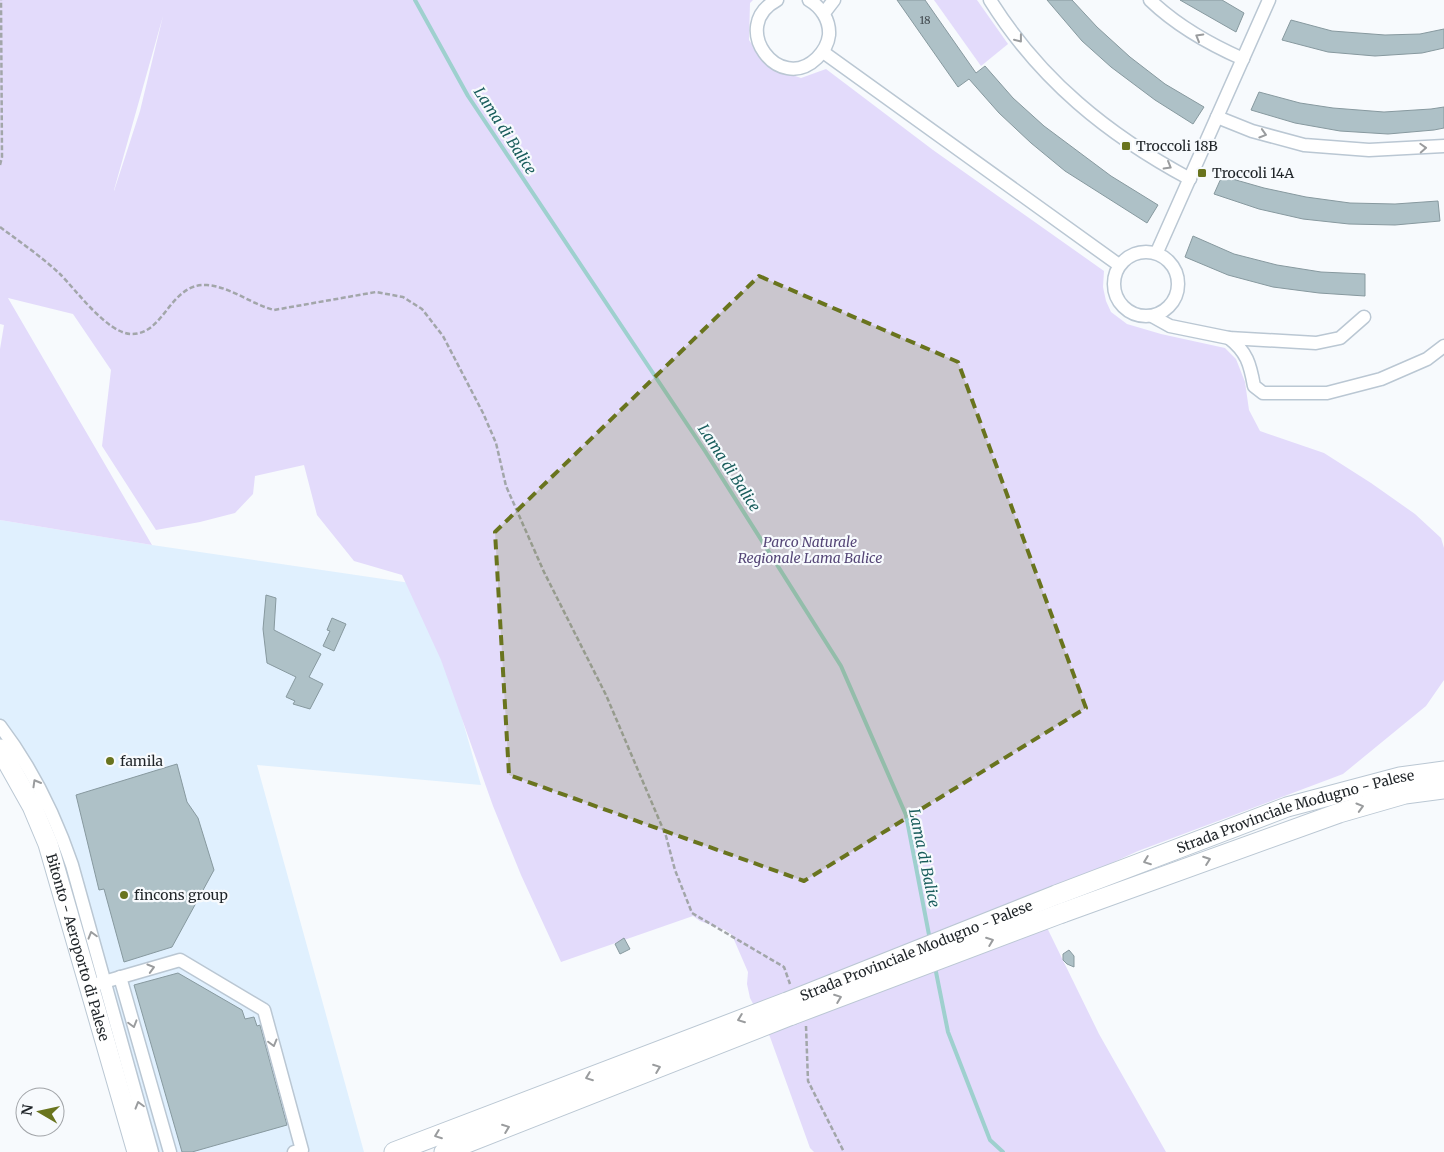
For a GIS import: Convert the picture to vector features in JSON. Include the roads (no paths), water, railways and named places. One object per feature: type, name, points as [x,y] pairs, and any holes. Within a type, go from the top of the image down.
[{"type":"main road","name":"Bitonto - Aeroporto di Palese","points":[[0,750],[22,785],[42,828],[97,984],[137,1152]]},
{"type":"main road","name":"Strada Provinciale Modugno - Palese","points":[[394,1152],[793,1005],[1059,904],[1287,808],[1400,777],[1444,771]]},
{"type":"main road","name":"Strada Provinciale Modugno - Palese","points":[[1059,904],[1339,813],[1405,794],[1444,789]]},
{"type":"main road","name":"Strada Provinciale Modugno - Palese","points":[[444,1152],[793,1005]]},
{"type":"street","points":[[777,0],[762,12],[757,36],[760,47],[767,57],[776,65],[788,68],[800,68],[811,63],[826,46],[829,35],[824,13],[816,4],[809,0]]},
{"type":"street","points":[[824,13],[834,0]]},
{"type":"street","points":[[990,0],[1042,68],[1071,98],[1138,149],[1190,178]]},
{"type":"street","points":[[1150,0],[1190,31],[1217,47],[1243,59]]},
{"type":"street","points":[[1157,252],[1269,0]]},
{"type":"street","points":[[822,52],[1119,265]]},
{"type":"street","points":[[1217,117],[1252,131],[1304,145],[1369,150],[1444,146]]},
{"type":"street","points":[[1143,251],[1157,252],[1169,261],[1175,269],[1178,289],[1169,307],[1152,316],[1141,316],[1122,306],[1116,297],[1114,281],[1119,265],[1133,254],[1143,251]]},
{"type":"street","points":[[1152,316],[1170,326],[1230,338],[1316,343],[1340,338],[1364,317]]},
{"type":"street","points":[[1230,338],[1240,346],[1250,364],[1254,386],[1263,393],[1283,394],[1327,394],[1382,379],[1428,359],[1444,346]]},
{"type":"street","points":[[0,726],[24,762],[48,805],[72,865],[97,984],[152,1152]]},
{"type":"street","points":[[97,984],[180,960],[264,1010],[302,1150],[294,1152]]},
{"type":"street","points":[[120,977],[170,1152]]},
{"type":"waterway","name":"Lama di Balice","points":[[415,0],[468,96],[705,451],[841,666],[906,815],[930,940]]},
{"type":"waterway","name":"Lama di Balice","points":[[935,967],[948,1032],[990,1140],[1003,1152]]},
{"type":"place","name":"Troccoli 18B","points":[[1126,146]]},
{"type":"place","name":"Troccoli 14A","points":[[1202,173]]},
{"type":"place","name":"famila","points":[[110,761]]},
{"type":"place","name":"fincons group","points":[[124,895]]},
{"type":"park label","name":"Parco Naturale Regionale Lama Balice","points":[[810,550]]}]
